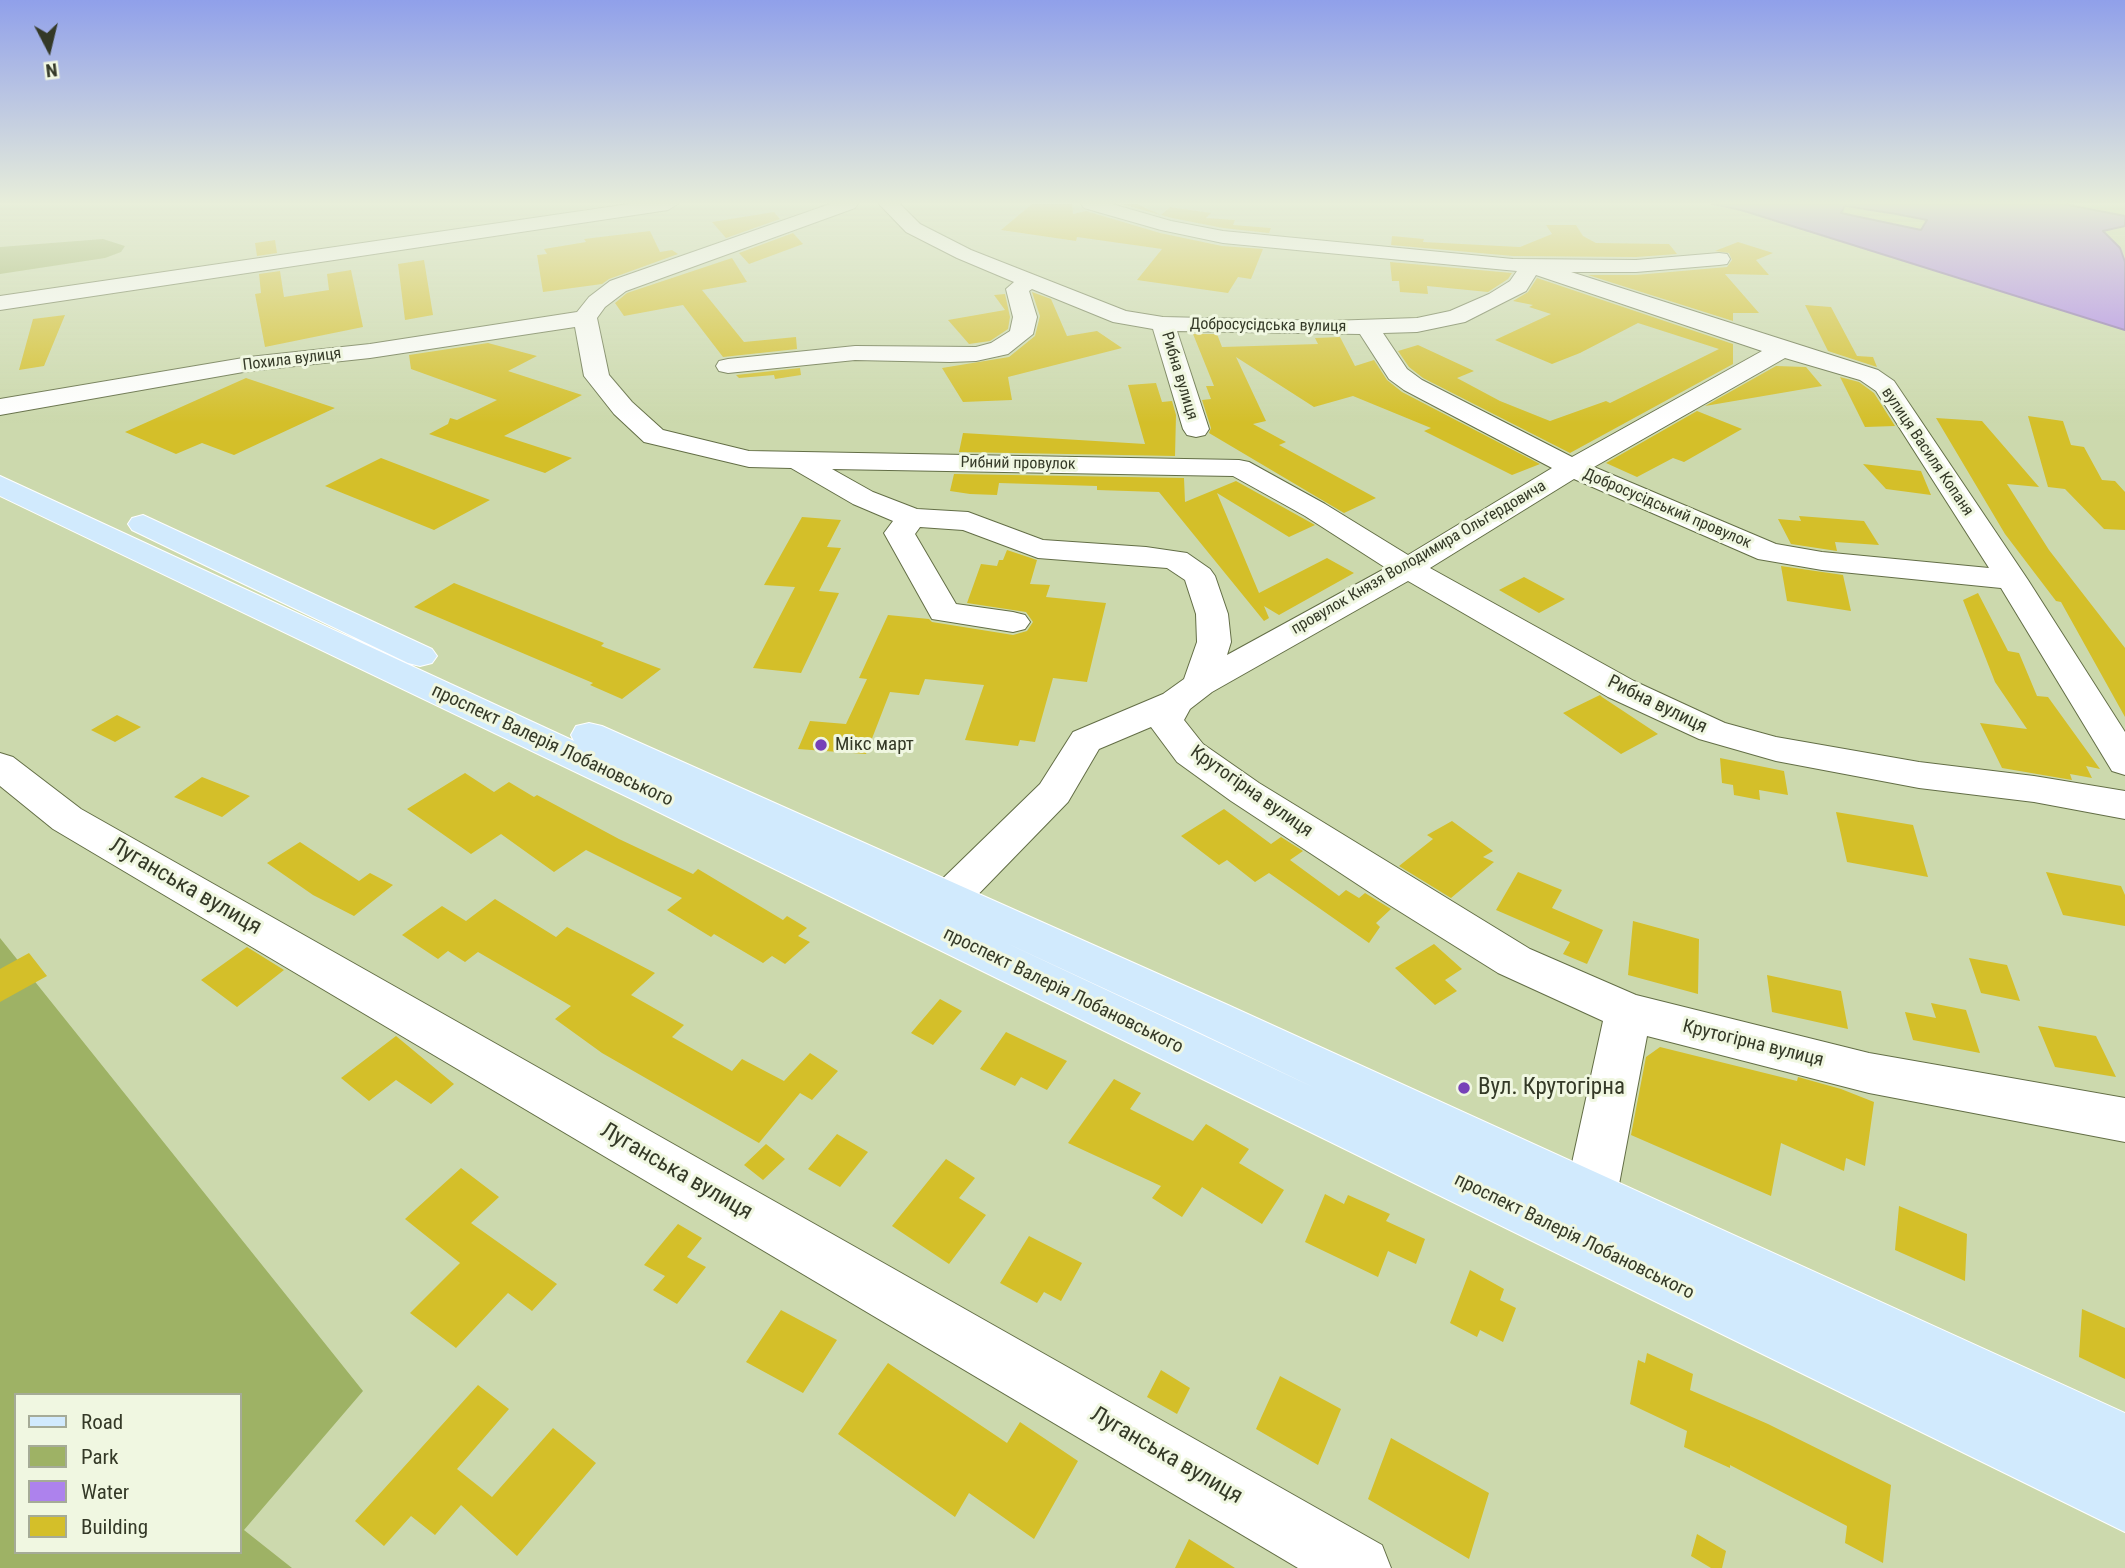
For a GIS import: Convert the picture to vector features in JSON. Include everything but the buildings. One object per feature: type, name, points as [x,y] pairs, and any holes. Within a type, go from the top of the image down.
[{"type":"main road","name":"проспект Валерія Лобановського","points":[[0,458],[602,741],[1224,1024],[2125,1444]]},
{"type":"main road","name":"проспект Валерія Лобановського","points":[[0,485],[648,791],[2125,1501]]},
{"type":"street","points":[[0,303],[174,277]]},
{"type":"street","points":[[585,318],[597,302],[618,286],[643,277]]},
{"type":"street","name":"Добросусідська вулиця","points":[[1021,277],[1121,317],[1163,324],[1368,328],[1418,325],[1457,317],[1497,299],[1518,286],[1524,277]]},
{"type":"street","name":"вулиця Василя Копаня","points":[[1565,277],[1869,375],[1885,386],[2012,580],[2125,762]]},
{"type":"street","points":[[1662,277],[1670,283]]},
{"type":"street","points":[[728,366],[855,353],[950,355],[976,354],[999,349],[1021,334],[1025,317],[1017,289],[1030,281]]},
{"type":"street","points":[[1689,296],[1727,330]]},
{"type":"street","name":"Похила вулиця","points":[[0,407],[249,364],[370,351],[585,318]]},
{"type":"street","name":"Крутогірна вулиця","points":[[585,318],[597,376],[623,408],[654,436],[749,458],[797,461],[863,498],[912,518],[968,522],[1038,549],[1146,555],[1176,560],[1199,576],[1212,614],[1214,642],[1188,693],[1165,721],[1190,752],[1245,792],[1514,961],[1628,1012],[1869,1073],[2125,1120]]},
{"type":"street","name":"Рибна вулиця","points":[[1163,324],[1196,429]]},
{"type":"street","name":"Добросусідський провулок","points":[[1368,328],[1398,374],[1413,385],[1572,468],[1724,536],[1769,552],[1822,561],[2012,580]]},
{"type":"street","name":"провулок Князя Володимира Ольґердовича","points":[[948,899],[1054,793],[1086,741],[1188,693],[1408,568],[1572,468],[1783,349]]},
{"type":"street","name":"Рибний провулок","points":[[797,461],[1239,468]]},
{"type":"street","name":"Рибна вулиця","points":[[1239,468],[1621,689],[1712,731],[1776,749],[1906,772],[2034,789],[2125,805]]},
{"type":"street","points":[[912,518],[899,533],[943,612],[1013,622]]},
{"type":"street","name":"Луганська вулиця","points":[[0,766],[67,819],[1359,1568]]},
{"type":"street","points":[[1591,1195],[1628,1012]]},
{"type":"green space","points":[[0,938],[363,1391],[244,1530],[292,1568],[0,1568]]},
{"type":"water","points":[[1956,277],[2125,277],[2125,330]]},
{"type":"place","name":"Мікс март","points":[[821,745]]},
{"type":"place","name":"Вул. Крутогірна","points":[[1464,1088]]}]
